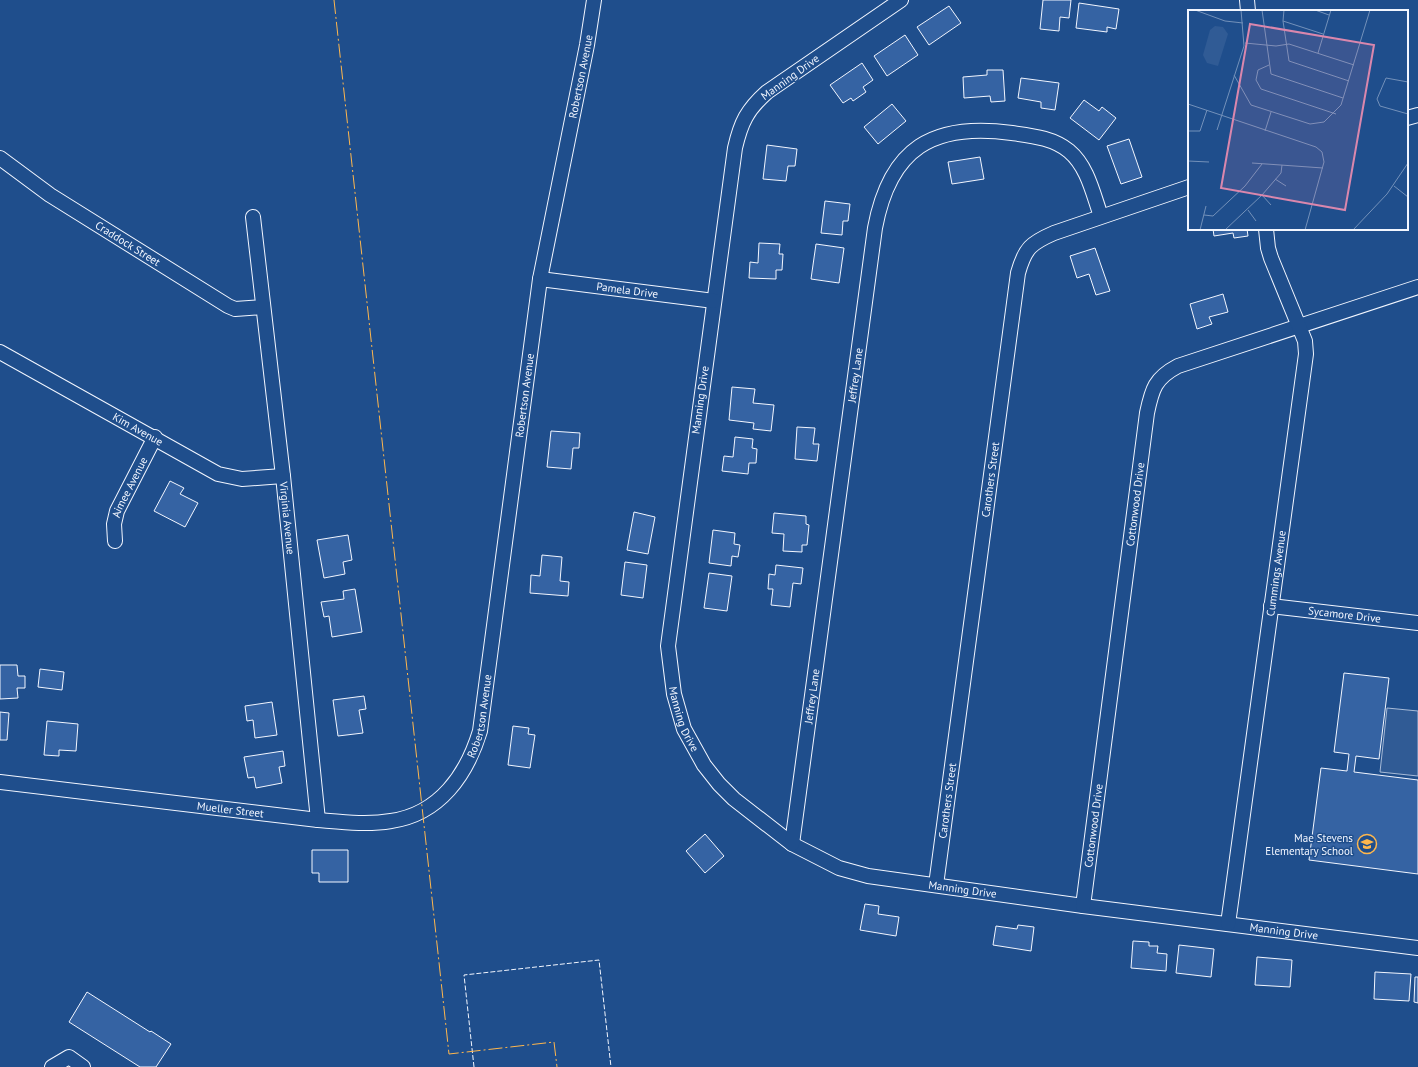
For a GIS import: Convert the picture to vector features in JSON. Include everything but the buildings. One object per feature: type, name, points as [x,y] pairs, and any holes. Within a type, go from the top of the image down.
[{"type":"street","name":"Robertson Avenue","points":[[452,787],[465,770],[473,753],[480,731],[540,279],[587,45],[594,0]]},
{"type":"street","name":"Manning Drive","points":[[901,0],[767,92],[749,109],[742,120],[735,148],[668,646],[674,694],[684,729],[704,765],[718,784],[734,799],[792,844],[839,868],[868,876],[1083,906],[1418,948]]},
{"type":"street","points":[[1247,0],[1248,10]]},
{"type":"street","points":[[1408,118],[1418,114]]},
{"type":"street","name":"Jeffrey Lane","points":[[792,844],[875,228],[880,202],[888,183],[904,161],[918,147],[933,139],[954,132],[972,130],[995,131],[1039,137],[1054,142],[1070,152],[1080,162],[1088,179],[1101,216]]},
{"type":"street","name":"Craddock Street","points":[[0,158],[50,195],[228,306],[235,309],[263,307]]},
{"type":"street","name":"Carothers Street","points":[[936,885],[1018,273],[1022,257],[1036,240],[1101,216],[1188,187]]},
{"type":"street","name":"Virginia Avenue","points":[[253,218],[318,820]]},
{"type":"street","name":"Cummings Avenue","points":[[1228,924],[1306,354],[1305,341],[1300,326],[1271,258],[1268,248],[1266,230]]},
{"type":"street","name":"Pamela Drive","points":[[540,279],[714,301]]},
{"type":"street","name":"Cottonwood Drive","points":[[1083,906],[1146,421],[1153,387],[1159,379],[1178,366],[1418,287]]},
{"type":"street","name":"Kim Avenue","points":[[1,356],[155,437],[207,468],[228,477],[242,479],[282,476]]},
{"type":"street","name":"Aimee Avenue","points":[[115,540],[114,524],[117,511],[155,437]]},
{"type":"street","name":"Sycamore Drive","points":[[1271,606],[1418,623]]},
{"type":"street","name":"Mueller Street","points":[[0,782],[318,820],[368,823],[393,821],[427,808],[452,787]]},
{"type":"street","points":[[52,1067],[69,1057],[83,1067]]},
{"type":"shaded area","points":[[1387,708],[1418,711],[1418,776],[1380,772]]},
{"type":"fence","points":[[474,1067],[464,975],[599,960],[611,1067]]},
{"type":"power","points":[[334,0],[449,1054],[554,1042],[557,1067]]},
{"type":"place","name":"Mae Stevens Elementary School","points":[[1367,844]]}]
